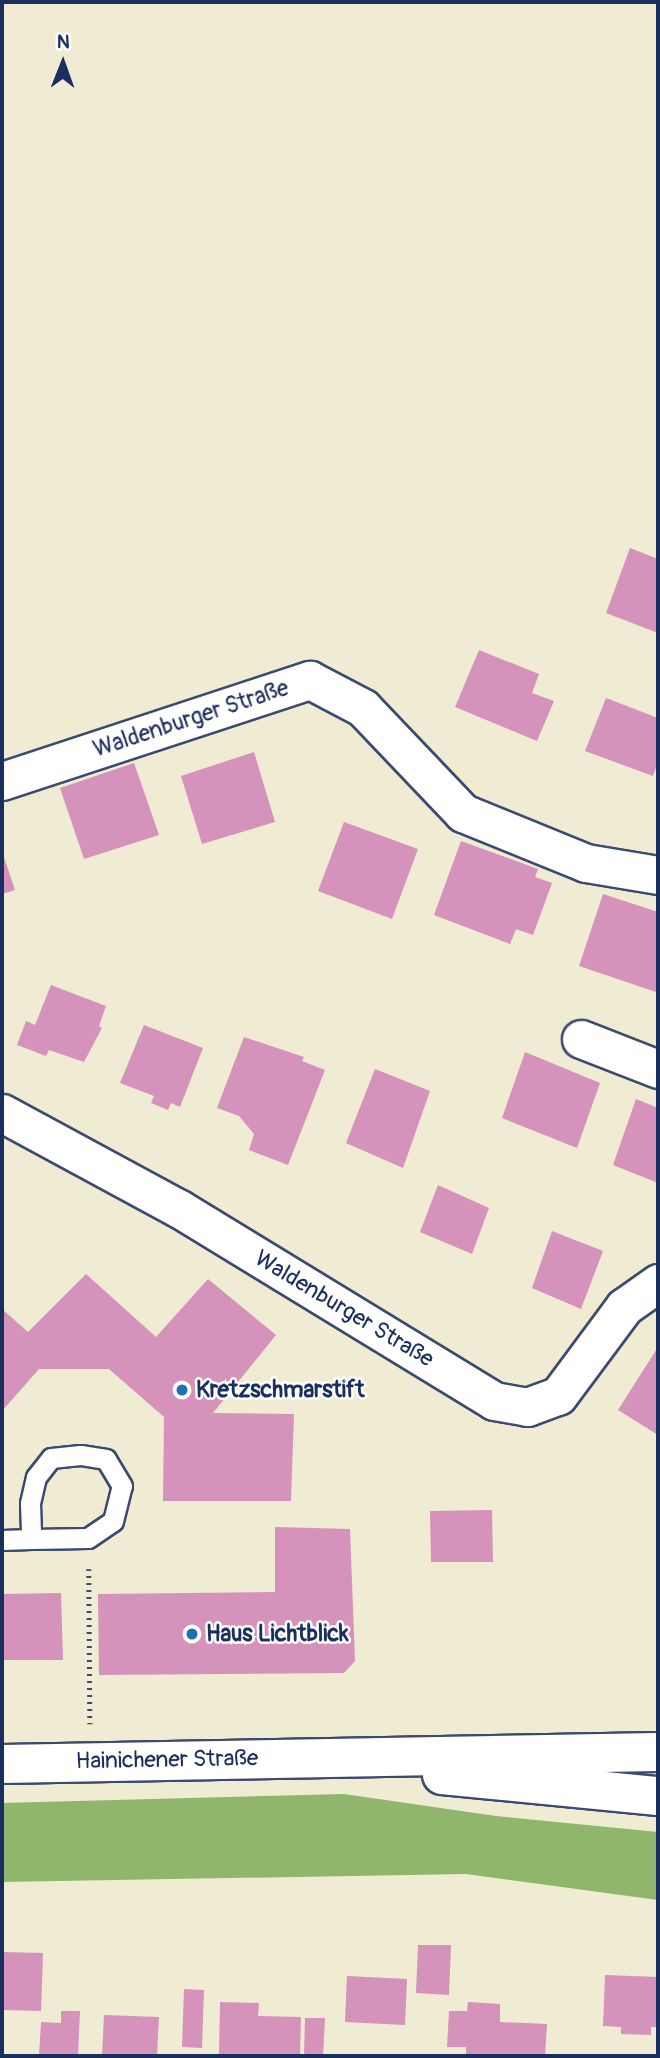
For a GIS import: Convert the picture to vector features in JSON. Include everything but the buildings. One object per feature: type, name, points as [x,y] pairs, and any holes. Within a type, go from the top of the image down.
[{"type":"main road","name":"Hainichener Straße","points":[[2,1764],[658,1752]]},
{"type":"main road","name":"Hainichener Straße","points":[[333,1757],[516,1785],[658,1796]]},
{"type":"street","name":"Waldenburger Straße","points":[[2,781],[310,680],[363,708],[463,813],[586,863],[658,875]]},
{"type":"street","points":[[581,1039],[658,1069]]},
{"type":"street","name":"Waldenburger Straße","points":[[2,1113],[178,1208],[494,1401],[527,1407],[558,1396],[624,1307],[658,1283]]},
{"type":"lane","points":[[2,1540],[88,1538],[113,1521],[122,1486],[106,1460],[80,1455],[51,1458],[36,1477],[30,1503],[31,1539]]},
{"type":"path","points":[[88,1538],[90,1725]]},
{"type":"green space","points":[[344,1794],[496,1816],[658,1832],[658,1900],[466,1874],[2,1882],[2,1803]]},
{"type":"place","name":"Kretzschmarstift","points":[[182,1390]]},
{"type":"place","name":"Haus Lichtblick","points":[[192,1634]]}]
